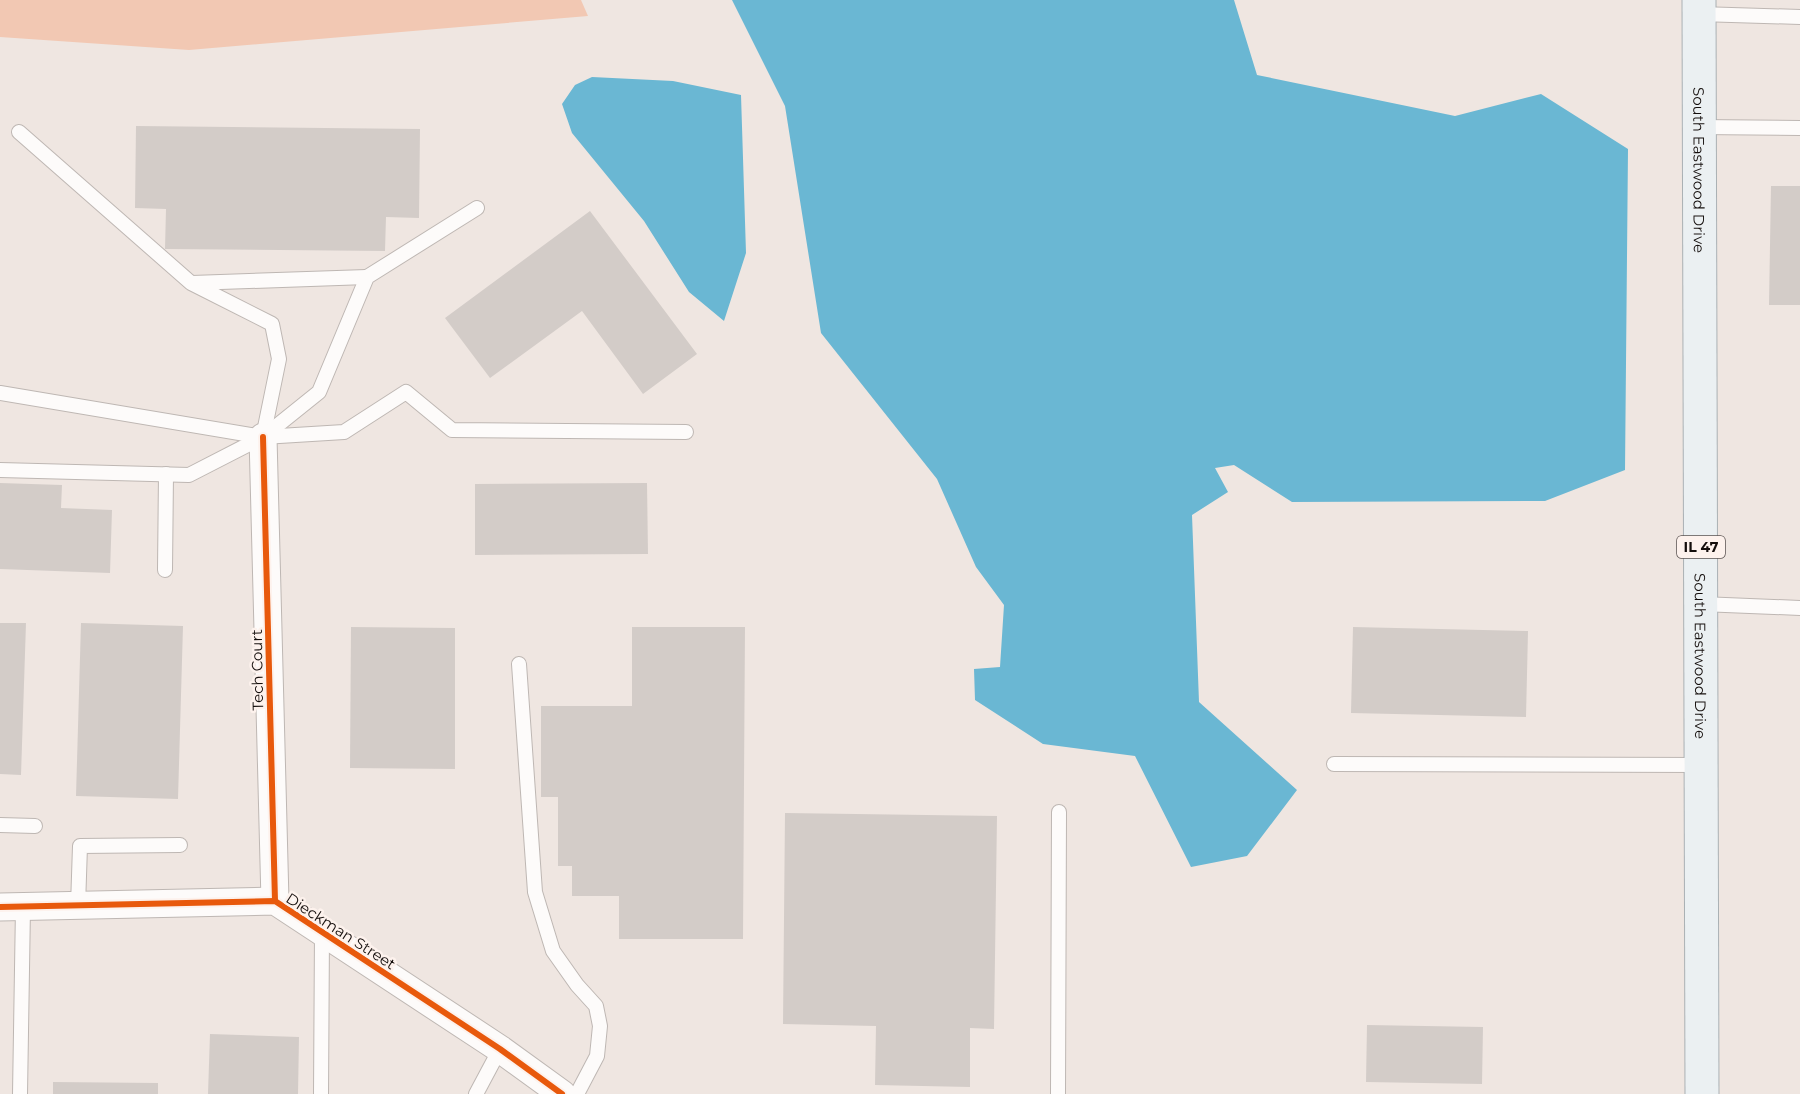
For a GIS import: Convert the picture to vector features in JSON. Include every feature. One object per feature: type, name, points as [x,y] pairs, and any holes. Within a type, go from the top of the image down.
[{"type":"main road","name":"South Eastwood Drive","points":[[1699,7],[1702,1094]]},
{"type":"street","name":"Tech Court","points":[[263,437],[275,901]]},
{"type":"street","name":"Dieckman Street","points":[[11,907],[275,901],[500,1049],[562,1094]]},
{"type":"lane","points":[[1699,7],[1800,17]]},
{"type":"lane","points":[[1700,127],[1800,128]]},
{"type":"lane","points":[[19,132],[191,283],[272,324],[279,359],[263,437]]},
{"type":"lane","points":[[191,283],[367,277],[477,208]]},
{"type":"lane","points":[[0,470],[189,475],[263,437],[320,392],[367,277]]},
{"type":"lane","points":[[0,393],[263,437],[344,432],[406,392],[452,430],[686,432]]},
{"type":"lane","points":[[165,570],[166,474]]},
{"type":"lane","points":[[1701,604],[1800,608]]},
{"type":"lane","points":[[519,664],[535,892],[553,951],[577,985],[596,1006],[600,1026],[597,1056],[577,1094]]},
{"type":"lane","points":[[1334,764],[1701,765]]},
{"type":"lane","points":[[1058,1094],[1059,812]]},
{"type":"lane","points":[[0,825],[35,826]]},
{"type":"lane","points":[[78,906],[80,846],[180,845]]},
{"type":"lane","points":[[11,907],[20,1094]]},
{"type":"lane","points":[[321,1094],[322,933]]},
{"type":"lane","points":[[476,1094],[500,1049]]},
{"type":"shaded area","points":[[0,0],[581,0],[588,16],[189,50],[0,37]]},
{"type":"water","points":[[732,0],[1234,0],[1257,75],[1455,116],[1541,94],[1628,149],[1625,470],[1545,501],[1292,502],[1234,465],[1215,468],[1228,492],[1192,515],[1199,702],[1297,790],[1247,856],[1191,867],[1135,756],[1043,744],[975,700],[974,669],[1000,667],[1004,605],[976,567],[937,479],[821,333],[785,106]]},
{"type":"water","points":[[592,77],[673,81],[741,95],[746,253],[724,321],[689,292],[644,221],[572,133],[562,104],[575,85]]},
{"type":"building","points":[[136,126],[420,129],[419,218],[386,217],[385,251],[165,249],[166,209],[135,208]]},
{"type":"building","points":[[1771,186],[1800,186],[1800,305],[1769,305]]},
{"type":"building","points":[[590,211],[697,354],[643,394],[582,311],[490,378],[445,318]]},
{"type":"building","points":[[0,483],[62,485],[61,508],[112,510],[110,573],[0,569]]},
{"type":"building","points":[[647,483],[648,554],[475,555],[475,484]]},
{"type":"building","points":[[0,623],[26,623],[21,775],[0,774]]},
{"type":"building","points":[[81,623],[183,626],[178,799],[76,796]]},
{"type":"building","points":[[351,627],[455,628],[455,769],[350,768]]},
{"type":"building","points":[[632,627],[745,627],[743,939],[619,939],[619,896],[572,896],[572,866],[558,866],[558,797],[541,797],[541,706],[632,706]]},
{"type":"building","points":[[1353,627],[1528,631],[1526,717],[1351,713]]},
{"type":"building","points":[[785,813],[997,816],[994,1029],[970,1028],[970,1087],[875,1085],[876,1026],[783,1024]]},
{"type":"building","points":[[1367,1025],[1483,1027],[1482,1084],[1366,1082]]},
{"type":"building","points":[[210,1034],[299,1037],[298,1094],[208,1094]]},
{"type":"building","points":[[53,1082],[158,1083],[158,1094],[53,1094]]},
{"type":"cycle path","points":[[263,437],[275,901]]},
{"type":"cycle path","points":[[0,907],[275,901],[500,1049],[562,1094]]}]
